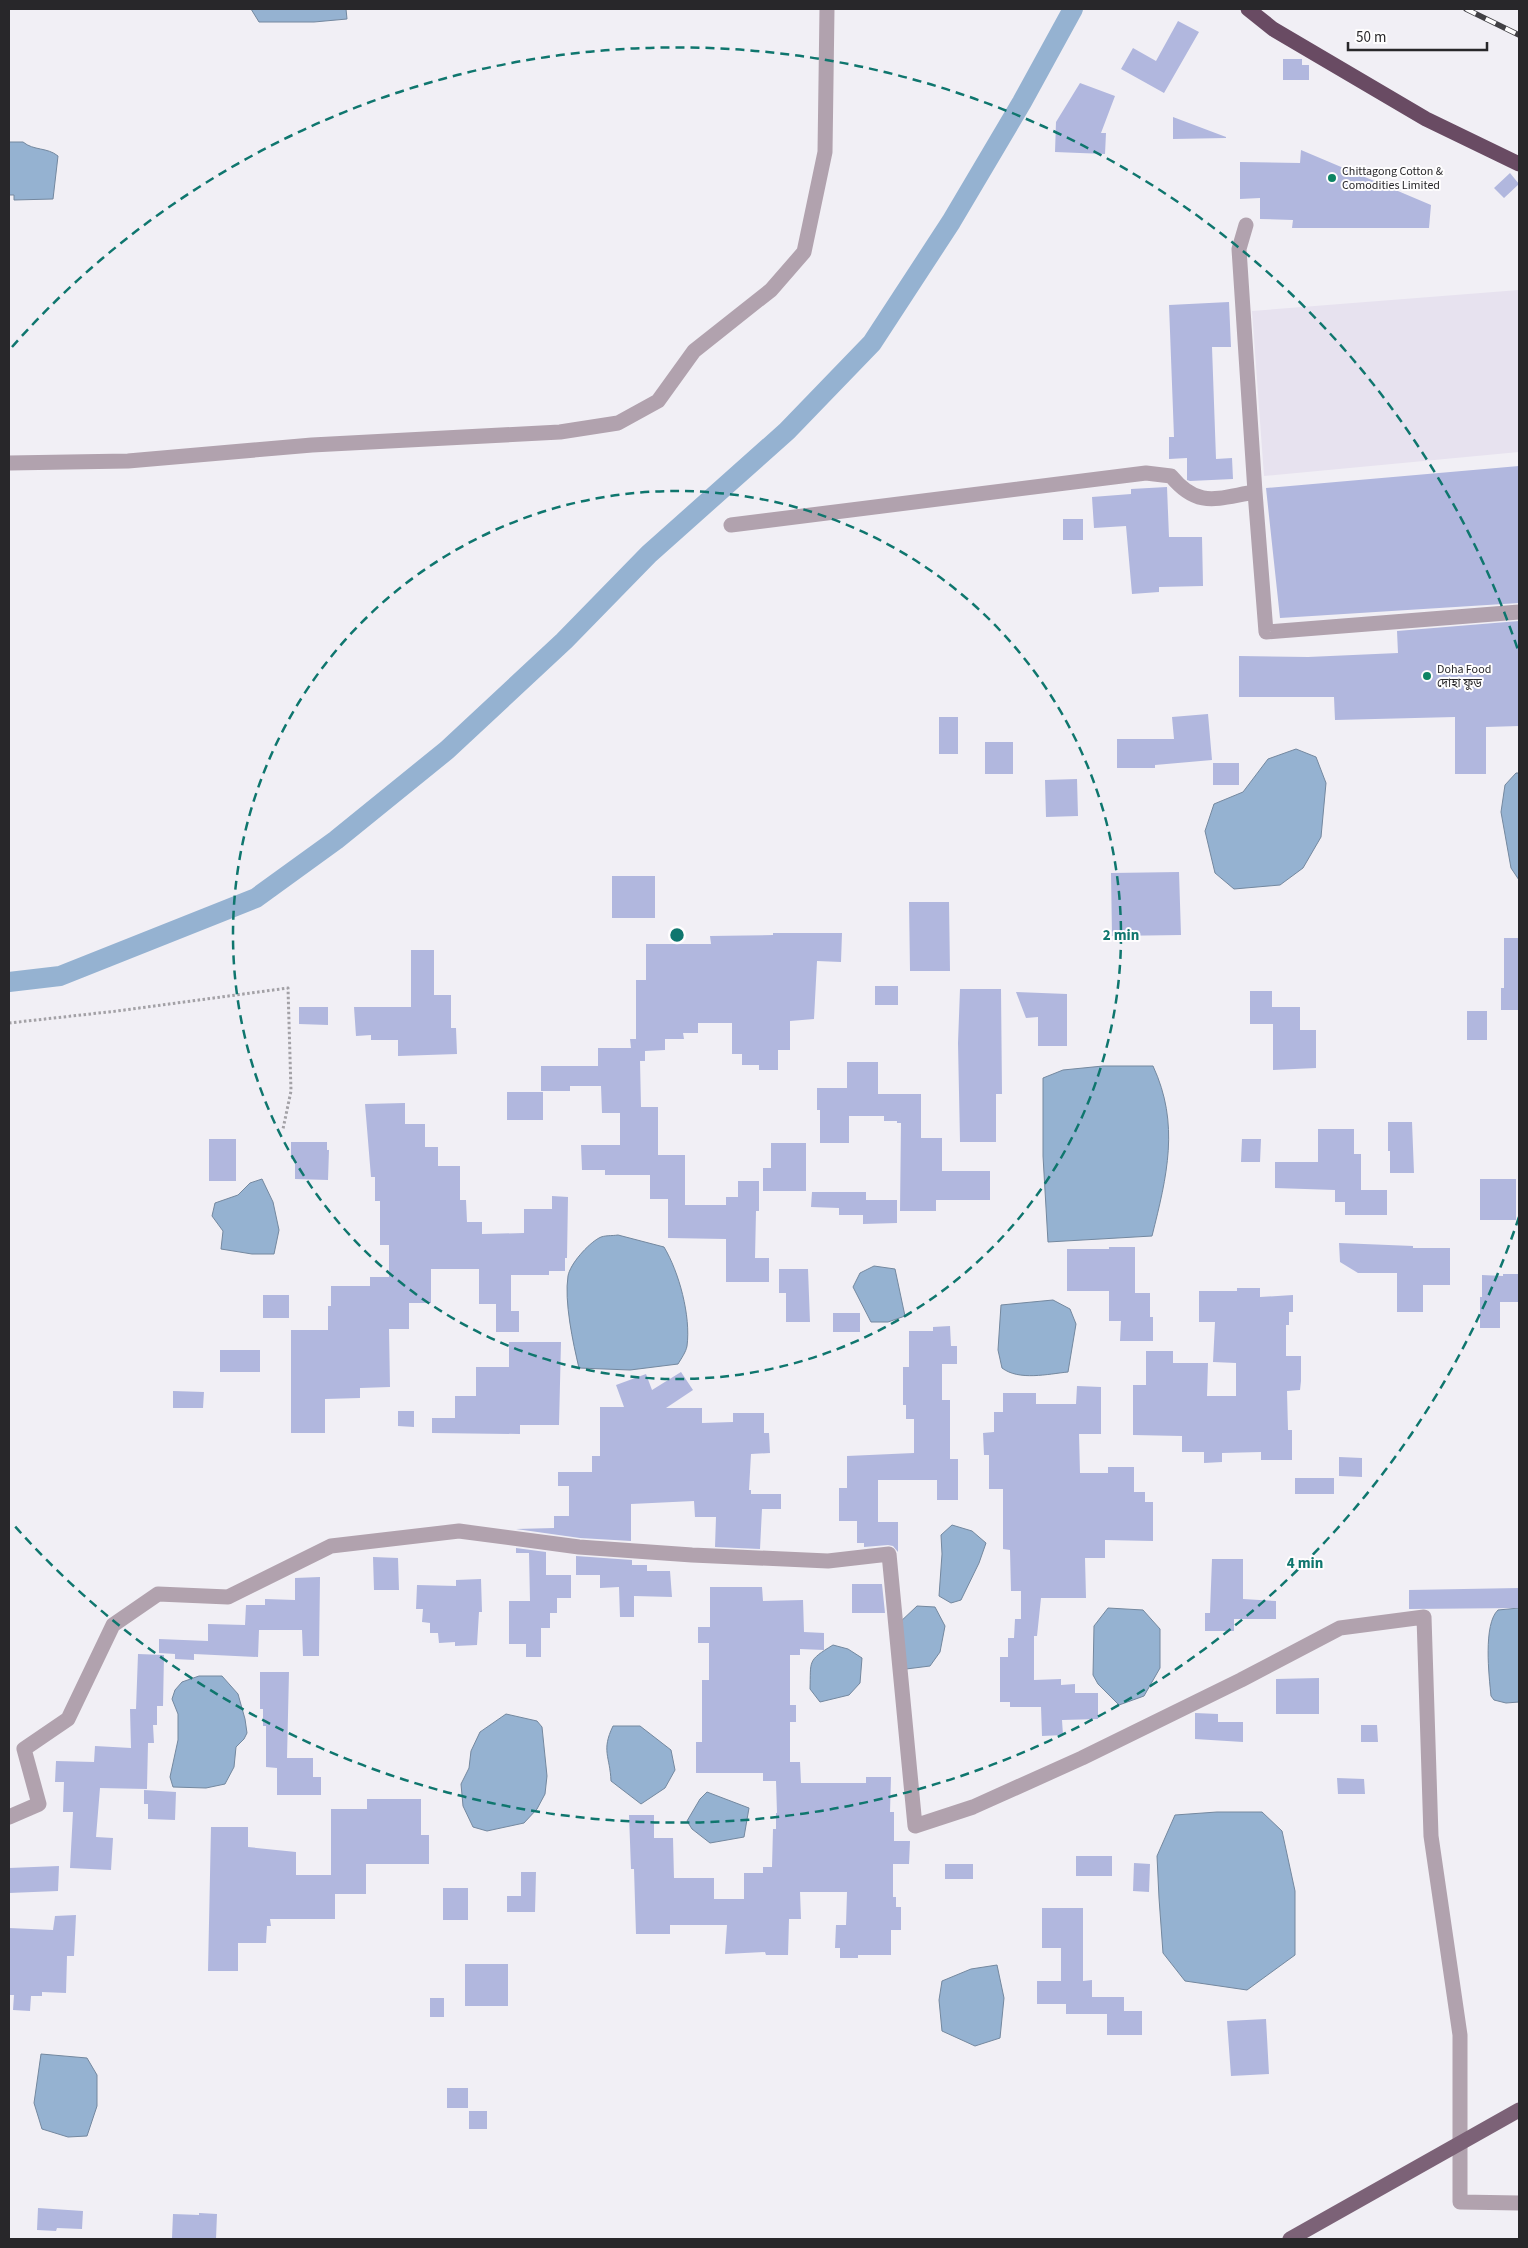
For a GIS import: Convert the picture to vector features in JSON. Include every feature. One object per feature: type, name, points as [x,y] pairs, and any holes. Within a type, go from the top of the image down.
[{"type":"highway","points":[[1248,9],[1273,29],[1426,119],[1519,164]]},
{"type":"main road","points":[[1290,2239],[1519,2110]]},
{"type":"street","points":[[9,463],[128,461],[312,446],[560,432],[618,423],[626,419],[658,401],[694,352],[771,290],[804,252],[825,152],[827,9]]},
{"type":"street","points":[[1246,225],[1239,249],[1266,632],[1519,612]]},
{"type":"street","points":[[731,525],[1146,473],[1171,476],[1183,490],[1207,500],[1255,492]]},
{"type":"street","points":[[9,1818],[39,1804],[24,1749],[68,1718],[113,1625],[158,1594],[228,1597],[331,1546],[459,1531],[579,1548],[692,1555],[828,1561],[889,1554],[915,1826],[972,1807],[1082,1758],[1241,1680],[1340,1628],[1424,1617],[1431,1836],[1460,2034],[1460,2202],[1519,2203]]},
{"type":"path","points":[[9,1023],[117,1011],[288,988],[291,1091],[283,1128]]},
{"type":"shaded area","points":[[1519,290],[1519,452],[1264,476],[1252,311]]},
{"type":"water","points":[[251,9],[346,9],[347,19],[314,22],[259,22]]},
{"type":"water","points":[[9,142],[23,142],[58,156],[53,199],[14,200],[14,195],[9,195]]},
{"type":"water","points":[[1296,749],[1316,757],[1326,783],[1321,837],[1303,868],[1280,885],[1234,889],[1215,873],[1205,831],[1214,804],[1243,792],[1268,759]]},
{"type":"water","points":[[1516,773],[1519,773],[1519,880],[1511,868],[1501,812],[1505,785]]},
{"type":"water","points":[[1103,1066],[1153,1066],[1161,1087],[1169,1129],[1168,1150],[1166,1171],[1152,1236],[1048,1242],[1043,1156],[1043,1078],[1063,1070]]},
{"type":"water","points":[[262,1179],[273,1202],[279,1230],[274,1254],[252,1254],[221,1249],[223,1231],[212,1216],[215,1203],[238,1195],[250,1183]]},
{"type":"water","points":[[618,1235],[664,1247],[669,1257],[683,1295],[687,1321],[687,1346],[678,1364],[630,1370],[579,1368],[568,1310],[567,1286],[569,1271],[580,1255],[595,1241],[601,1237]]},
{"type":"water","points":[[874,1266],[895,1269],[905,1316],[888,1322],[871,1322],[853,1287],[860,1273]]},
{"type":"water","points":[[1053,1300],[1070,1309],[1076,1324],[1068,1372],[1025,1376],[1002,1368],[998,1350],[1001,1305]]},
{"type":"water","points":[[952,1525],[972,1531],[986,1543],[979,1563],[961,1600],[951,1603],[939,1596],[942,1554],[941,1535]]},
{"type":"water","points":[[917,1606],[935,1607],[945,1626],[940,1652],[930,1666],[906,1669],[898,1624]]},
{"type":"water","points":[[1108,1608],[1143,1610],[1160,1629],[1160,1668],[1144,1696],[1119,1705],[1098,1684],[1093,1675],[1094,1626]]},
{"type":"water","points":[[1519,1608],[1519,1702],[1506,1703],[1494,1700],[1491,1696],[1488,1664],[1490,1627],[1493,1617],[1498,1610]]},
{"type":"water","points":[[833,1645],[848,1649],[862,1658],[860,1683],[849,1695],[820,1702],[810,1689],[812,1662]]},
{"type":"water","points":[[199,1676],[222,1676],[238,1694],[247,1733],[236,1747],[234,1767],[225,1784],[206,1788],[173,1787],[170,1777],[178,1740],[178,1714],[172,1699],[175,1690],[182,1682]]},
{"type":"water","points":[[506,1714],[537,1721],[542,1727],[547,1776],[545,1794],[537,1809],[524,1823],[487,1831],[473,1827],[463,1806],[461,1784],[469,1768],[471,1751],[480,1732]]},
{"type":"water","points":[[613,1726],[640,1726],[671,1750],[675,1770],[665,1788],[641,1804],[611,1781],[607,1742]]},
{"type":"water","points":[[707,1792],[749,1808],[744,1837],[710,1843],[692,1829],[687,1821],[700,1799]]},
{"type":"water","points":[[1217,1812],[1262,1812],[1282,1831],[1295,1891],[1295,1955],[1247,1990],[1185,1981],[1163,1953],[1157,1856],[1175,1815]]},
{"type":"water","points":[[997,1965],[1004,1998],[1000,2038],[975,2046],[942,2031],[939,2000],[942,1981],[971,1969]]},
{"type":"water","points":[[41,2054],[87,2058],[97,2075],[97,2106],[87,2136],[68,2137],[42,2129],[34,2103]]},
{"type":"building","points":[[1178,21],[1199,32],[1164,93],[1121,69],[1133,48],[1156,61]]},
{"type":"building","points":[[1283,59],[1302,59],[1302,65],[1309,65],[1309,80],[1283,80]]},
{"type":"building","points":[[1080,83],[1115,96],[1101,133],[1106,133],[1105,154],[1055,152],[1056,122]]},
{"type":"building","points":[[1173,117],[1226,137],[1226,138],[1173,139]]},
{"type":"building","name":"Chittagong Cotton & Comodities Limited","points":[[1301,150],[1431,205],[1429,228],[1292,228],[1293,220],[1260,219],[1260,198],[1240,199],[1240,162],[1300,163]]},
{"type":"building","points":[[1510,173],[1519,184],[1504,198],[1494,188]]},
{"type":"building","points":[[1229,302],[1231,347],[1212,347],[1216,459],[1232,458],[1233,479],[1190,481],[1187,480],[1187,458],[1169,459],[1169,437],[1174,437],[1169,305]]},
{"type":"building","points":[[1519,466],[1519,603],[1280,618],[1266,488]]},
{"type":"building","points":[[1167,487],[1169,537],[1202,537],[1203,586],[1159,587],[1159,592],[1132,594],[1126,526],[1094,528],[1092,497],[1131,494],[1131,489]]},
{"type":"building","points":[[1063,519],[1083,519],[1083,540],[1063,540]]},
{"type":"building","points":[[1519,621],[1519,726],[1486,727],[1486,774],[1455,774],[1455,717],[1335,720],[1334,697],[1239,697],[1239,656],[1308,657],[1398,653],[1397,631]]},
{"type":"building","points":[[1208,714],[1212,760],[1155,765],[1155,768],[1117,768],[1117,739],[1174,739],[1172,717]]},
{"type":"building","points":[[939,717],[958,717],[958,754],[939,754]]},
{"type":"building","points":[[985,742],[1013,742],[1013,774],[985,774]]},
{"type":"building","points":[[1213,763],[1239,763],[1239,785],[1213,785]]},
{"type":"building","points":[[1077,779],[1078,816],[1046,817],[1045,780]]},
{"type":"building","points":[[1179,872],[1181,935],[1112,936],[1111,873]]},
{"type":"building","points":[[612,876],[655,876],[655,918],[612,918]]},
{"type":"building","points":[[909,902],[949,902],[950,971],[910,971]]},
{"type":"building","points":[[773,933],[842,933],[841,962],[817,961],[814,1019],[790,1021],[790,1050],[778,1050],[778,1070],[759,1070],[759,1065],[742,1065],[742,1054],[732,1054],[732,1023],[698,1023],[698,1033],[683,1033],[684,1039],[665,1039],[665,1050],[645,1051],[645,1061],[640,1061],[641,1107],[658,1107],[658,1155],[685,1155],[685,1205],[726,1205],[726,1197],[738,1197],[738,1181],[759,1181],[759,1211],[756,1211],[755,1258],[769,1258],[769,1282],[726,1282],[726,1239],[668,1238],[668,1199],[650,1199],[650,1175],[605,1175],[605,1170],[582,1170],[581,1145],[620,1145],[620,1113],[602,1113],[601,1086],[570,1086],[570,1091],[541,1091],[541,1066],[598,1066],[598,1048],[631,1048],[630,1039],[636,1039],[636,980],[646,980],[646,944],[711,944],[710,936],[773,935]]},
{"type":"building","points":[[1504,938],[1519,938],[1519,1010],[1501,1010],[1501,988],[1504,988]]},
{"type":"building","points":[[411,950],[434,950],[434,995],[451,995],[451,1028],[456,1028],[457,1054],[398,1056],[398,1040],[371,1040],[371,1035],[356,1036],[354,1007],[411,1007]]},
{"type":"building","points":[[875,986],[898,986],[898,1005],[875,1005]]},
{"type":"building","points":[[960,989],[1001,989],[1002,1094],[996,1094],[996,1142],[960,1142],[958,1043]]},
{"type":"building","points":[[1250,991],[1272,991],[1272,1007],[1300,1007],[1300,1030],[1316,1030],[1316,1068],[1273,1070],[1273,1024],[1250,1024]]},
{"type":"building","points":[[1016,992],[1067,994],[1067,1046],[1038,1046],[1038,1017],[1026,1018]]},
{"type":"building","points":[[299,1007],[328,1007],[328,1025],[299,1024]]},
{"type":"building","points":[[1467,1011],[1487,1011],[1487,1040],[1467,1040]]},
{"type":"building","points":[[847,1062],[878,1062],[878,1094],[921,1094],[921,1138],[942,1138],[942,1171],[990,1171],[990,1200],[936,1200],[936,1211],[900,1211],[901,1123],[897,1123],[897,1121],[884,1121],[884,1116],[849,1116],[849,1143],[820,1143],[820,1110],[817,1110],[817,1088],[847,1088]]},
{"type":"building","points":[[507,1092],[543,1092],[543,1120],[507,1120]]},
{"type":"building","points":[[405,1103],[405,1124],[425,1124],[425,1147],[438,1147],[438,1166],[460,1166],[460,1200],[466,1200],[467,1222],[482,1222],[482,1234],[524,1233],[524,1209],[552,1209],[552,1196],[568,1197],[565,1271],[549,1271],[549,1275],[511,1275],[511,1311],[519,1311],[519,1332],[496,1332],[496,1304],[479,1304],[479,1269],[431,1269],[431,1303],[409,1303],[409,1329],[389,1329],[390,1387],[360,1388],[360,1398],[325,1399],[325,1433],[291,1433],[291,1330],[328,1330],[328,1306],[331,1306],[331,1286],[370,1286],[370,1277],[389,1277],[389,1245],[380,1245],[380,1201],[375,1201],[375,1177],[371,1177],[365,1104]]},
{"type":"building","points":[[1388,1122],[1412,1122],[1414,1173],[1390,1173]]},
{"type":"building","points":[[1318,1129],[1354,1129],[1354,1154],[1361,1154],[1361,1190],[1387,1190],[1387,1215],[1345,1215],[1345,1202],[1335,1202],[1335,1190],[1275,1188],[1275,1162],[1318,1162]]},
{"type":"building","points":[[209,1139],[236,1139],[236,1181],[209,1181]]},
{"type":"building","points":[[1242,1139],[1261,1139],[1260,1162],[1241,1162]]},
{"type":"building","points":[[291,1142],[327,1142],[327,1150],[329,1150],[328,1180],[295,1179],[295,1159],[291,1159]]},
{"type":"building","points":[[771,1143],[806,1143],[806,1191],[763,1191],[763,1168],[771,1168]]},
{"type":"building","points":[[1480,1179],[1516,1179],[1516,1220],[1480,1220]]},
{"type":"building","points":[[812,1192],[866,1192],[866,1200],[897,1200],[897,1223],[863,1224],[863,1215],[839,1215],[839,1208],[811,1207]]},
{"type":"building","points":[[1339,1243],[1413,1246],[1413,1248],[1450,1248],[1450,1285],[1423,1285],[1423,1312],[1397,1312],[1397,1273],[1358,1273],[1340,1262]]},
{"type":"building","points":[[1109,1247],[1135,1247],[1135,1293],[1150,1293],[1153,1341],[1120,1341],[1121,1321],[1109,1321],[1109,1291],[1067,1291],[1067,1249],[1109,1249]]},
{"type":"building","points":[[779,1269],[808,1269],[810,1322],[786,1322],[786,1293],[779,1293]]},
{"type":"building","points":[[1503,1274],[1519,1274],[1519,1302],[1500,1302],[1500,1328],[1480,1328],[1482,1275],[1503,1276]]},
{"type":"building","points":[[1237,1288],[1260,1288],[1260,1297],[1293,1295],[1293,1312],[1289,1312],[1289,1325],[1286,1325],[1286,1356],[1301,1356],[1301,1381],[1300,1390],[1287,1391],[1288,1430],[1292,1430],[1292,1460],[1261,1460],[1261,1452],[1222,1453],[1222,1462],[1204,1463],[1204,1452],[1182,1452],[1182,1436],[1133,1435],[1133,1385],[1146,1385],[1146,1351],[1173,1351],[1173,1363],[1208,1363],[1207,1396],[1236,1396],[1236,1363],[1213,1362],[1215,1322],[1199,1322],[1199,1291],[1237,1291]]},
{"type":"building","points":[[263,1295],[289,1295],[289,1318],[263,1318]]},
{"type":"building","points":[[833,1313],[860,1313],[860,1332],[833,1332]]},
{"type":"building","points":[[950,1326],[951,1346],[957,1346],[957,1364],[942,1364],[942,1400],[950,1400],[950,1459],[958,1459],[958,1500],[937,1500],[937,1480],[878,1480],[878,1522],[898,1522],[898,1552],[893,1546],[888,1545],[864,1547],[864,1543],[857,1543],[857,1521],[839,1521],[839,1488],[847,1488],[847,1456],[914,1453],[914,1419],[906,1419],[906,1405],[903,1405],[903,1367],[909,1367],[909,1331],[933,1331],[933,1327]]},
{"type":"building","points":[[509,1342],[561,1342],[559,1425],[520,1425],[520,1434],[432,1433],[432,1418],[455,1418],[455,1396],[476,1396],[476,1367],[509,1367]]},
{"type":"building","points":[[220,1350],[260,1350],[260,1372],[220,1372]]},
{"type":"building","points":[[681,1372],[693,1390],[666,1408],[702,1408],[702,1423],[733,1422],[733,1413],[764,1413],[764,1433],[769,1433],[770,1453],[751,1454],[749,1490],[751,1490],[751,1494],[781,1494],[781,1509],[762,1509],[760,1549],[715,1547],[716,1517],[695,1517],[694,1501],[631,1504],[631,1541],[580,1538],[516,1529],[554,1528],[554,1516],[569,1516],[569,1486],[558,1486],[558,1472],[592,1472],[592,1456],[600,1456],[600,1407],[624,1407],[616,1385],[646,1374],[652,1390]]},
{"type":"building","points":[[1077,1386],[1101,1387],[1101,1434],[1079,1434],[1080,1473],[1108,1473],[1108,1467],[1134,1467],[1134,1492],[1145,1492],[1145,1502],[1153,1502],[1153,1541],[1105,1540],[1105,1558],[1085,1558],[1086,1598],[1041,1598],[1037,1636],[1034,1636],[1034,1680],[1061,1679],[1061,1685],[1075,1684],[1075,1693],[1098,1693],[1098,1719],[1062,1720],[1063,1735],[1042,1736],[1041,1707],[1010,1707],[1010,1702],[1000,1702],[1000,1657],[1008,1657],[1008,1638],[1014,1638],[1015,1619],[1021,1619],[1021,1591],[1011,1591],[1010,1550],[1003,1549],[1003,1489],[989,1489],[989,1455],[984,1455],[983,1433],[994,1432],[994,1412],[1003,1412],[1003,1393],[1036,1393],[1036,1404],[1076,1404]]},
{"type":"building","points":[[173,1391],[204,1392],[203,1408],[173,1408]]},
{"type":"building","points":[[398,1411],[414,1411],[414,1427],[398,1426]]},
{"type":"building","points":[[1339,1457],[1362,1458],[1362,1477],[1339,1476]]},
{"type":"building","points":[[1295,1478],[1334,1478],[1334,1494],[1295,1494]]},
{"type":"building","points":[[516,1548],[546,1552],[546,1575],[571,1575],[571,1598],[557,1598],[557,1613],[550,1613],[550,1628],[541,1628],[541,1657],[526,1657],[526,1644],[509,1644],[509,1601],[530,1601],[529,1553],[516,1553]]},
{"type":"building","points":[[576,1556],[632,1560],[632,1565],[647,1565],[647,1571],[670,1571],[672,1597],[634,1596],[634,1617],[620,1617],[619,1587],[600,1588],[600,1575],[576,1575]]},
{"type":"building","points":[[373,1557],[398,1558],[399,1590],[374,1590]]},
{"type":"building","points":[[1212,1559],[1243,1559],[1243,1599],[1276,1601],[1276,1619],[1234,1619],[1234,1631],[1205,1631],[1205,1613],[1210,1613]]},
{"type":"building","points":[[320,1577],[319,1656],[303,1656],[302,1630],[259,1630],[258,1657],[194,1654],[194,1660],[175,1659],[175,1654],[159,1653],[159,1639],[208,1641],[208,1624],[245,1625],[246,1605],[265,1605],[265,1599],[295,1600],[295,1578]]},
{"type":"building","points":[[481,1579],[482,1612],[479,1612],[477,1645],[455,1646],[455,1642],[439,1643],[438,1633],[430,1633],[430,1623],[422,1622],[423,1609],[416,1609],[417,1585],[456,1586],[456,1580]]},
{"type":"building","points":[[852,1584],[882,1584],[885,1613],[852,1613]]},
{"type":"building","points":[[710,1587],[762,1587],[763,1601],[803,1600],[804,1632],[824,1633],[824,1650],[800,1649],[800,1655],[790,1655],[790,1705],[796,1705],[796,1722],[790,1722],[790,1762],[800,1762],[801,1783],[866,1783],[866,1777],[891,1777],[890,1812],[894,1812],[894,1841],[910,1841],[909,1864],[893,1864],[893,1897],[896,1897],[896,1907],[901,1907],[901,1930],[891,1930],[891,1955],[858,1955],[858,1958],[840,1958],[840,1948],[835,1948],[836,1925],[846,1925],[847,1892],[800,1892],[801,1919],[789,1919],[788,1955],[766,1955],[765,1952],[725,1954],[727,1925],[670,1925],[670,1934],[636,1934],[634,1869],[631,1869],[629,1815],[654,1815],[654,1838],[673,1838],[674,1878],[714,1878],[714,1899],[744,1899],[744,1873],[763,1873],[763,1867],[772,1867],[773,1829],[776,1829],[777,1813],[776,1781],[763,1781],[763,1773],[696,1773],[696,1742],[702,1742],[702,1680],[709,1680],[709,1643],[698,1643],[698,1627],[710,1627]]},
{"type":"building","points":[[1519,1588],[1519,1608],[1409,1609],[1409,1590]]},
{"type":"building","points":[[138,1654],[164,1655],[163,1706],[157,1706],[157,1725],[153,1725],[154,1743],[148,1743],[147,1789],[100,1788],[96,1837],[113,1838],[111,1870],[70,1868],[73,1812],[63,1812],[64,1782],[55,1782],[56,1761],[94,1762],[95,1746],[131,1748],[130,1709],[136,1709]]},
{"type":"building","points":[[260,1672],[289,1672],[287,1758],[313,1758],[313,1777],[321,1777],[321,1795],[277,1795],[277,1768],[266,1767],[266,1726],[263,1726],[263,1709],[260,1709]]},
{"type":"building","points":[[1319,1678],[1319,1714],[1276,1714],[1276,1679]]},
{"type":"building","points":[[1195,1713],[1218,1714],[1218,1722],[1243,1722],[1243,1742],[1195,1739]]},
{"type":"building","points":[[1361,1725],[1377,1725],[1378,1742],[1361,1742]]},
{"type":"building","points":[[1337,1778],[1364,1779],[1365,1794],[1338,1794]]},
{"type":"building","points":[[144,1790],[176,1792],[175,1820],[148,1819],[148,1804],[144,1804]]},
{"type":"building","points":[[367,1799],[421,1799],[421,1835],[429,1835],[429,1864],[366,1864],[366,1894],[335,1894],[335,1919],[270,1919],[271,1926],[267,1926],[266,1943],[238,1943],[238,1971],[208,1971],[211,1827],[248,1827],[248,1847],[296,1852],[296,1875],[331,1875],[331,1809],[367,1809]]},
{"type":"building","points":[[1076,1856],[1112,1856],[1112,1876],[1076,1876]]},
{"type":"building","points":[[1134,1863],[1150,1864],[1149,1892],[1133,1891]]},
{"type":"building","points":[[945,1864],[973,1864],[973,1879],[945,1879]]},
{"type":"building","points":[[59,1866],[58,1891],[9,1893],[9,1868]]},
{"type":"building","points":[[521,1872],[536,1872],[535,1912],[507,1912],[507,1896],[521,1896]]},
{"type":"building","points":[[443,1888],[468,1888],[468,1920],[443,1920]]},
{"type":"building","points":[[1042,1908],[1083,1908],[1083,1981],[1092,1980],[1092,1997],[1124,1997],[1124,2011],[1142,2011],[1142,2035],[1107,2035],[1107,2014],[1066,2014],[1066,2004],[1037,2004],[1037,1981],[1061,1981],[1061,1948],[1042,1948]]},
{"type":"building","points":[[76,1915],[74,1956],[67,1956],[66,1993],[42,1992],[42,1996],[31,1996],[30,2011],[13,2010],[14,1995],[9,1995],[9,1928],[53,1930],[55,1916]]},
{"type":"building","points":[[465,1964],[508,1964],[508,2006],[465,2006]]},
{"type":"building","points":[[430,1998],[444,1998],[444,2017],[430,2017]]},
{"type":"building","points":[[1266,2019],[1269,2074],[1231,2076],[1227,2021]]},
{"type":"building","points":[[447,2088],[468,2088],[468,2108],[447,2108]]},
{"type":"building","points":[[469,2111],[487,2111],[487,2129],[469,2129]]},
{"type":"building","points":[[38,2208],[83,2211],[82,2229],[57,2228],[56,2231],[37,2230]]},
{"type":"building","points":[[199,2213],[217,2214],[216,2239],[172,2238],[173,2214],[199,2215]]},
{"type":"waterway","points":[[9,982],[60,976],[256,898],[336,840],[447,750],[564,641],[649,554],[787,431],[872,343],[951,222],[1022,102],[1073,9]]},
{"type":"railway","points":[[1466,9],[1519,35]]},
{"type":"place","name":"Chittagong Cotton & Comodities Limited","points":[[1332,178]]},
{"type":"place","name":"Doha Food দোহা ফুড","points":[[1427,676]]}]
